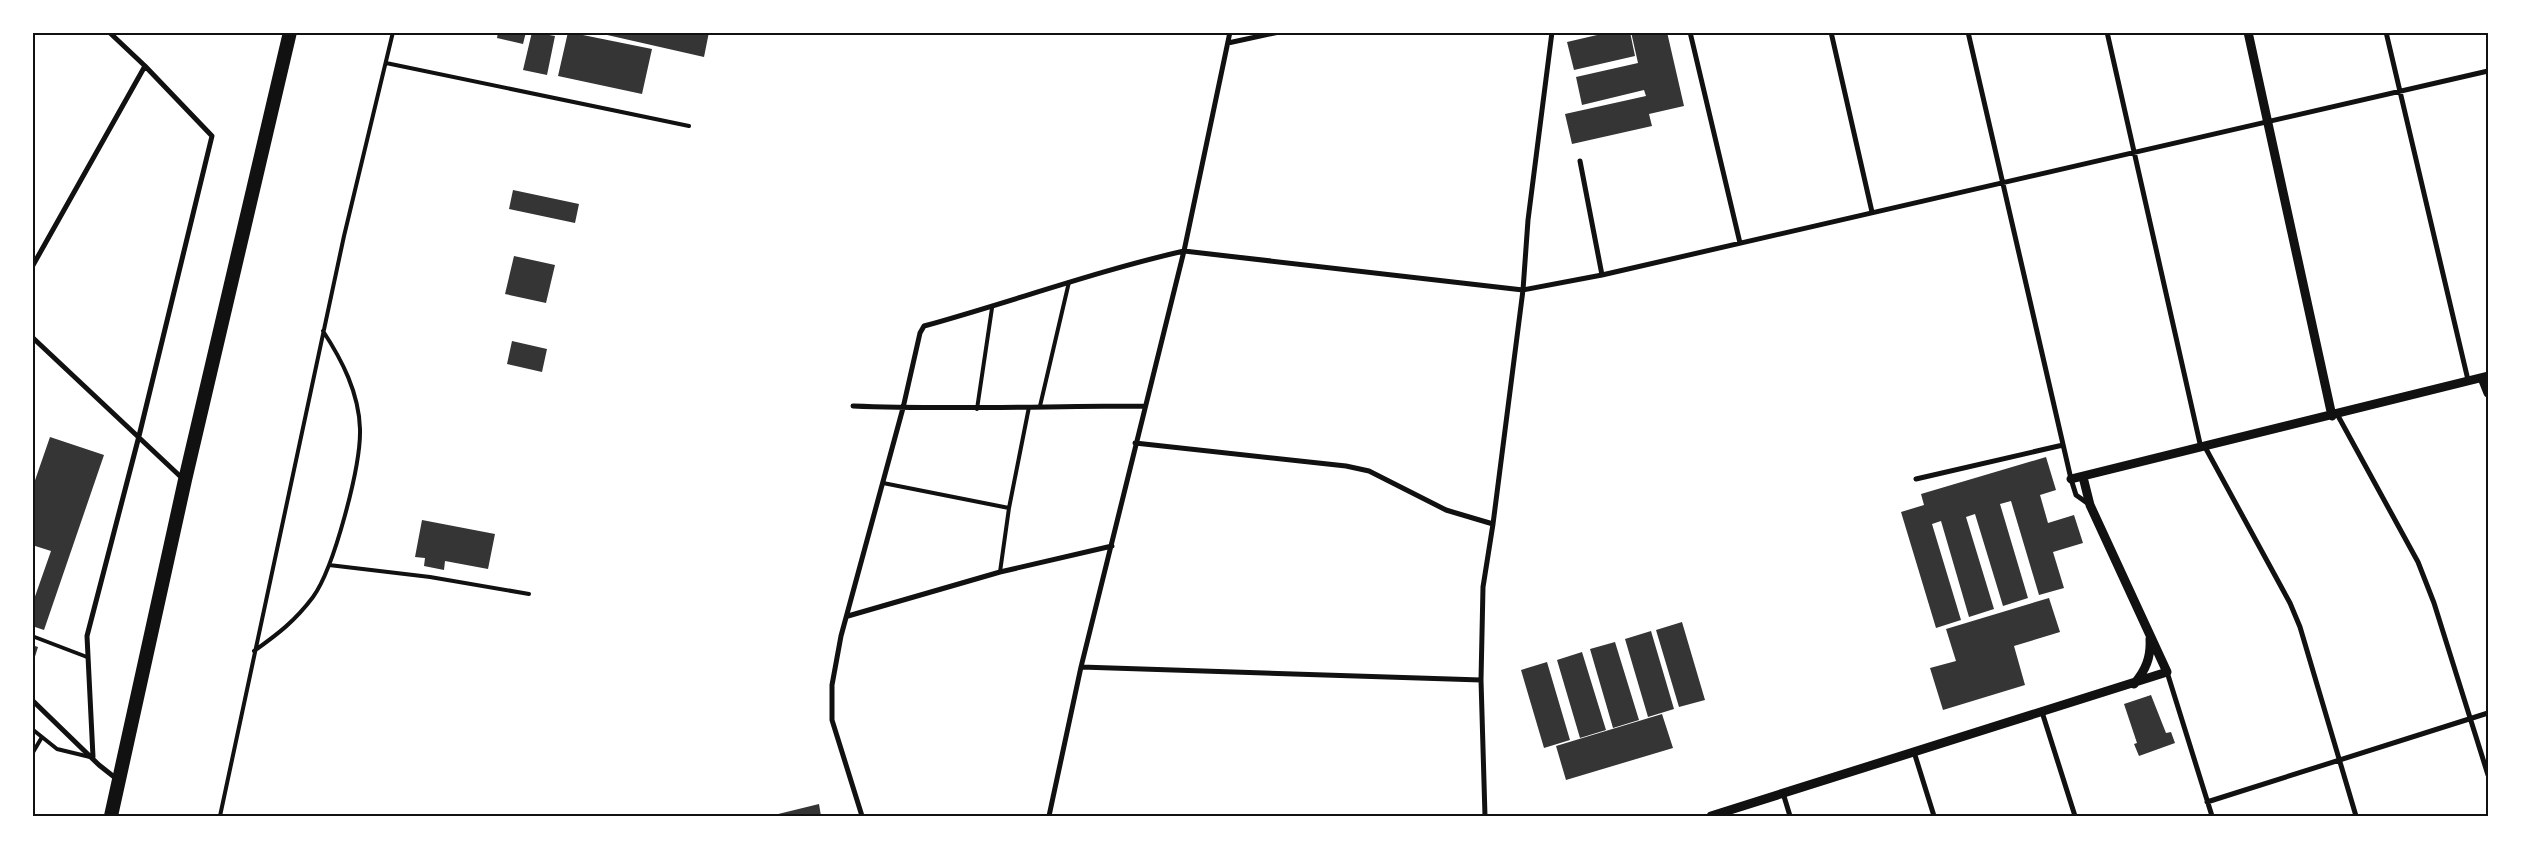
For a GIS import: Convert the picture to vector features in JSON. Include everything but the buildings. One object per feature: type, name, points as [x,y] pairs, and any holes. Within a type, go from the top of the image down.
[{"type":"highway","points":[[111,816],[184,480],[290,32]]},
{"type":"street","points":[[93,757],[86,636],[139,436],[212,136],[208,129],[109,32]]},
{"type":"street","points":[[1049,816],[1081,667],[1112,546],[1144,406],[1184,251],[1230,32]]},
{"type":"street","points":[[1228,43],[1278,32]]},
{"type":"street","points":[[1485,816],[1481,680],[1483,587],[1493,524],[1523,290],[1528,220],[1552,32]]},
{"type":"street","points":[[1690,32],[1740,243]]},
{"type":"street","points":[[1830,32],[1872,212]]},
{"type":"street","points":[[1968,32],[2071,479],[2076,495],[2090,505]]},
{"type":"street","points":[[2107,32],[2203,448],[2290,603],[2300,627],[2356,816]]},
{"type":"street","points":[[2248,32],[2335,415],[2418,562],[2434,603],[2488,775]]},
{"type":"street","points":[[2386,32],[2468,380]]},
{"type":"street","points":[[32,267],[145,66]]},
{"type":"street","points":[[862,816],[835,730],[831,706],[837,658],[903,408],[920,332],[924,326],[992,308],[1133,263],[1184,251],[1523,290],[1602,275],[1872,212],[2002,184],[2488,70]]},
{"type":"street","points":[[1580,162],[1602,275]]},
{"type":"street","points":[[32,337],[184,480]]},
{"type":"street","points":[[2071,479],[2203,448],[2468,380],[2485,377],[2488,393]]},
{"type":"street","points":[[853,406],[977,409],[1040,406],[1144,406]]},
{"type":"street","points":[[1135,443],[1346,466],[1376,475],[1446,510],[1493,524]]},
{"type":"street","points":[[1916,478],[2063,446]]},
{"type":"street","points":[[2083,477],[2090,505],[2167,672],[2212,816]]},
{"type":"street","points":[[848,616],[1000,572],[1112,546]]},
{"type":"street","points":[[2134,684],[2145,669],[2149,659],[2150,634]]},
{"type":"street","points":[[1081,667],[1481,680]]},
{"type":"street","points":[[1711,816],[2134,684],[2167,672]]},
{"type":"street","points":[[32,700],[93,757],[99,765],[120,781]]},
{"type":"street","points":[[2042,712],[2075,816]]},
{"type":"street","points":[[2207,802],[2488,713]]},
{"type":"street","points":[[1914,752],[1934,816]]},
{"type":"street","points":[[1783,794],[1790,816]]},
{"type":"lane","points":[[220,816],[323,330],[393,32]]},
{"type":"lane","points":[[386,63],[689,126]]},
{"type":"lane","points":[[1040,406],[1069,282]]},
{"type":"lane","points":[[977,409],[992,308]]},
{"type":"lane","points":[[254,651],[288,627],[314,596],[329,565],[354,480],[360,430],[354,394],[343,362],[323,330]]},
{"type":"lane","points":[[1000,572],[1009,508],[1029,407]]},
{"type":"lane","points":[[883,483],[1009,508]]},
{"type":"lane","points":[[329,565],[430,577],[529,594]]},
{"type":"lane","points":[[32,636],[87,658]]},
{"type":"lane","points":[[32,729],[57,748],[93,757]]},
{"type":"lane","points":[[32,754],[42,737]]}]
